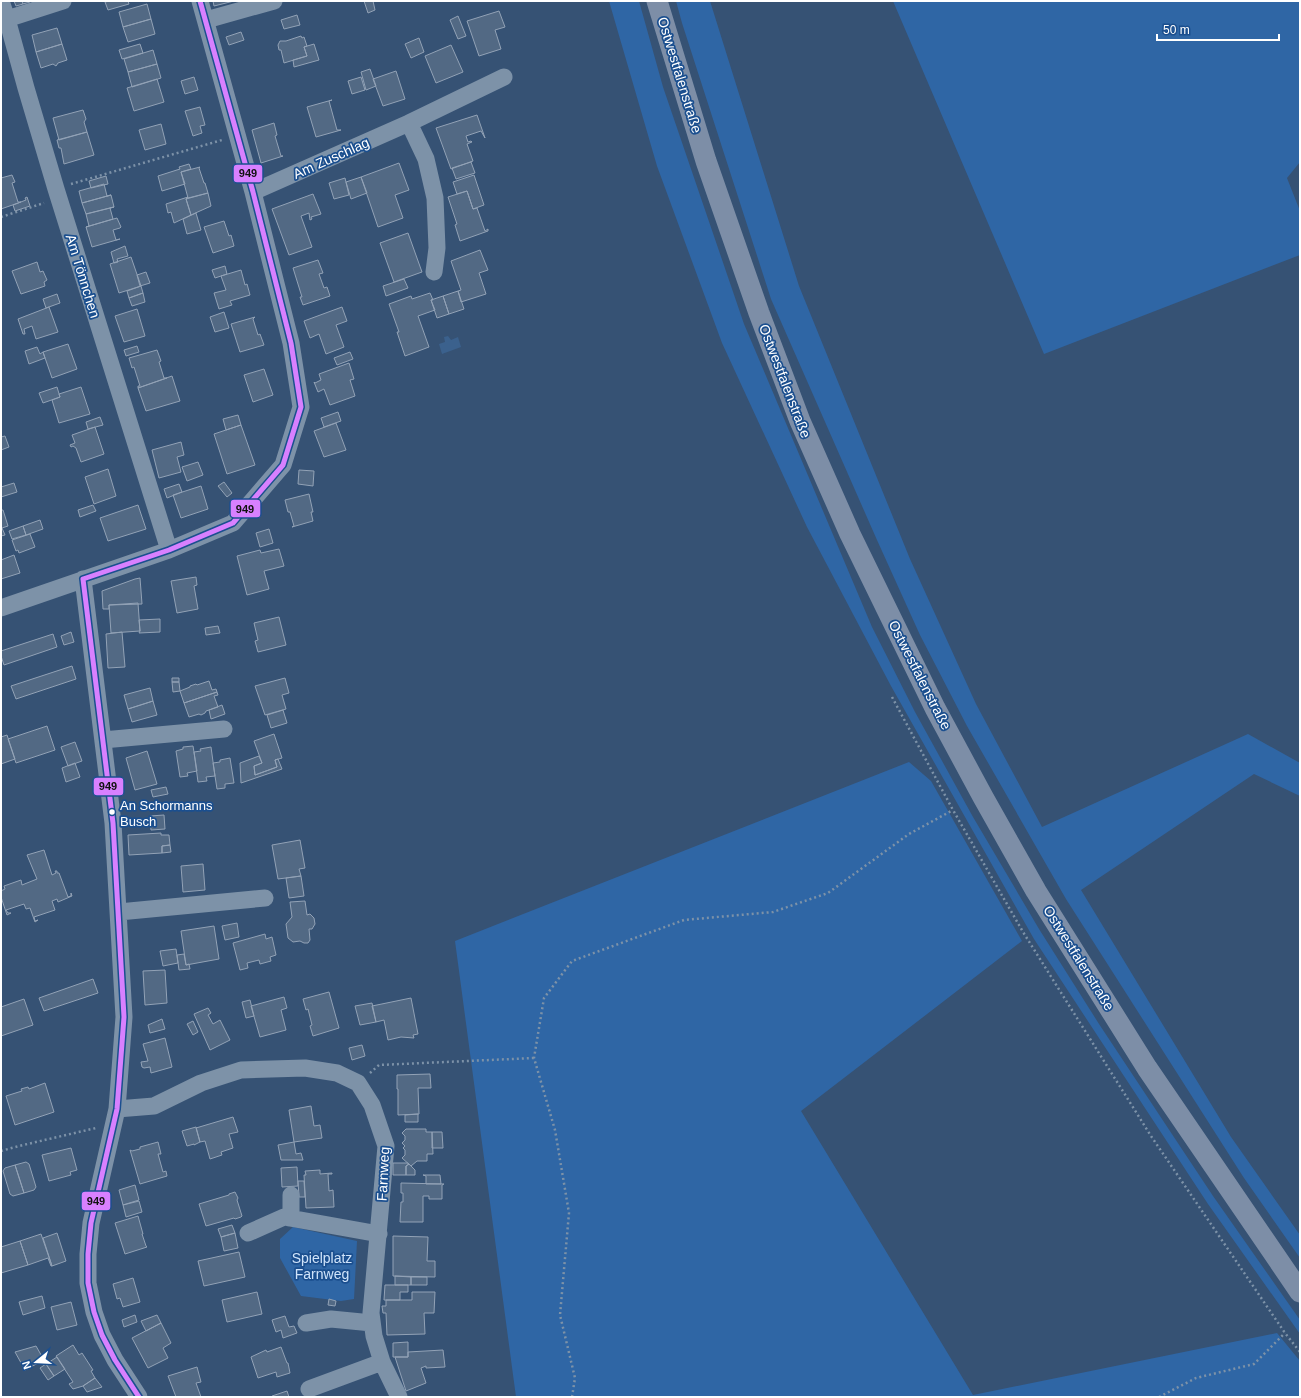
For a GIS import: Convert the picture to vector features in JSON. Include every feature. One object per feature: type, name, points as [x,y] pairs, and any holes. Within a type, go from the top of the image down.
[{"type":"main road","name":"Ostwestfalenstraße","points":[[657,1],[706,161],[759,313],[800,421],[850,534],[928,694],[983,797],[1036,891],[1147,1068],[1300,1292]]},
{"type":"street","name":"Am Tönnchen","points":[[1,1],[56,189],[169,550]]},
{"type":"street","points":[[7,19],[63,1]]},
{"type":"street","points":[[1,608],[169,550],[233,522],[283,465],[301,407],[291,343],[200,1]]},
{"type":"street","points":[[206,20],[274,1]]},
{"type":"street","name":"Am Zuschlag","points":[[252,192],[409,123],[504,78]]},
{"type":"street","points":[[409,123],[426,159],[435,198],[437,248],[434,272]]},
{"type":"street","points":[[83,580],[113,823],[124,1017],[115,1117],[91,1223],[88,1254],[88,1283],[94,1312],[102,1335],[115,1360],[139,1397]]},
{"type":"street","points":[[103,740],[224,729]]},
{"type":"street","points":[[119,912],[265,898]]},
{"type":"street","points":[[115,1117],[154,1106],[201,1083],[241,1070],[305,1068],[337,1073],[358,1083]]},
{"type":"street","name":"Farnweg","points":[[358,1083],[372,1105],[386,1146],[379,1234],[371,1306],[374,1336],[382,1362],[398,1397]]},
{"type":"street","points":[[289,1218],[291,1212],[291,1195]]},
{"type":"street","points":[[248,1233],[284,1217],[379,1234]]},
{"type":"street","points":[[306,1324],[331,1318],[372,1323]]},
{"type":"street","points":[[309,1389],[382,1362]]},
{"type":"path","points":[[1,218],[47,202],[56,189],[237,136]]},
{"type":"path","points":[[892,697],[953,810],[1023,932],[1151,1136],[1285,1333],[1300,1352]]},
{"type":"path","points":[[572,1397],[575,1378],[560,1315],[569,1213],[555,1130],[534,1058],[544,998],[572,961],[684,920],[773,912],[828,893],[909,834],[953,810]]},
{"type":"path","points":[[358,1083],[379,1065],[534,1058]]},
{"type":"path","points":[[1,1151],[115,1117]]},
{"type":"path","points":[[1159,1397],[1196,1378],[1254,1364],[1285,1333]]},
{"type":"green space","points":[[609,1],[639,1],[663,87],[744,324],[872,627],[915,712],[973,817],[1039,929],[1099,1024],[1213,1196],[1300,1320],[1300,1334],[1208,1204],[1034,939],[891,686],[807,527],[722,343],[657,166]]},
{"type":"green space","points":[[676,1],[710,1],[799,286],[910,559],[976,704],[1042,827],[1248,734],[1300,763],[1300,796],[1254,774],[1081,890],[1231,1137],[1300,1235],[1300,1258],[1244,1178],[1066,899],[967,726],[920,635],[771,299]]},
{"type":"green space","points":[[893,1],[1300,1],[1300,162],[1287,178],[1300,211],[1300,255],[1044,354]]},
{"type":"green space","points":[[909,762],[931,781],[1022,941],[801,1111],[973,1395],[1277,1333],[1300,1361],[1300,1397],[516,1397],[455,941]]},
{"type":"green space","name":"Spielplatz Farnweg","points":[[293,1227],[357,1241],[354,1299],[341,1301],[301,1296],[280,1258],[280,1239]]},
{"type":"shaded area","points":[[448,336],[451,340],[458,337],[461,347],[442,354],[439,344],[445,342],[444,337]]},
{"type":"building","points":[[14,1],[22,1],[23,4],[16,6]]},
{"type":"building","points":[[22,1],[29,1],[30,2],[23,4]]},
{"type":"building","points":[[128,1],[129,4],[108,10],[105,2]]},
{"type":"building","points":[[213,1],[234,1],[214,6]]},
{"type":"building","points":[[364,1],[373,1],[375,10],[368,13]]},
{"type":"building","points":[[147,4],[151,19],[123,27],[119,12]]},
{"type":"building","points":[[499,11],[505,27],[495,30],[501,49],[479,56],[467,21]]},
{"type":"building","points":[[297,15],[300,25],[284,29],[281,20]]},
{"type":"building","points":[[458,16],[466,36],[458,39],[450,20]]},
{"type":"building","points":[[151,19],[155,34],[128,42],[123,27]]},
{"type":"building","points":[[57,28],[62,44],[36,52],[32,35]]},
{"type":"building","points":[[241,32],[244,40],[229,45],[226,37]]},
{"type":"building","points":[[301,36],[302,38],[304,37],[307,46],[304,47],[307,56],[284,63],[281,50],[279,50],[278,45],[280,41],[286,41]]},
{"type":"building","points":[[419,38],[424,52],[411,58],[405,44]]},
{"type":"building","points":[[62,44],[67,60],[58,63],[56,66],[53,64],[41,68],[36,52]]},
{"type":"building","points":[[140,44],[143,53],[122,59],[119,50]]},
{"type":"building","points":[[314,44],[319,60],[294,67],[293,60],[307,56],[304,47]]},
{"type":"building","points":[[451,45],[463,72],[436,83],[425,56]]},
{"type":"building","points":[[153,50],[157,64],[128,72],[124,59]]},
{"type":"building","points":[[157,64],[161,78],[132,87],[128,72]]},
{"type":"building","points":[[370,69],[376,86],[366,90],[361,72]]},
{"type":"building","points":[[396,71],[405,99],[383,106],[373,79]]},
{"type":"building","points":[[194,77],[198,90],[185,94],[181,81]]},
{"type":"building","points":[[361,77],[365,90],[352,94],[348,81]]},
{"type":"building","points":[[157,79],[164,102],[134,111],[127,88]]},
{"type":"building","points":[[332,100],[329,101],[337,130],[341,130],[316,137],[307,107]]},
{"type":"building","points":[[200,107],[205,125],[200,126],[202,133],[193,136],[185,111]]},
{"type":"building","points":[[83,110],[86,119],[84,122],[87,132],[59,140],[53,118]]},
{"type":"building","points":[[477,115],[485,138],[481,131],[466,136],[468,142],[472,142],[467,144],[473,161],[451,169],[436,128]]},
{"type":"building","points":[[274,123],[277,135],[275,136],[281,156],[283,156],[261,163],[252,130]]},
{"type":"building","points":[[161,124],[166,144],[145,150],[139,130]]},
{"type":"building","points":[[87,132],[94,155],[64,164],[61,148],[59,148],[57,140]]},
{"type":"building","points":[[471,162],[475,173],[456,179],[452,168]]},
{"type":"building","points":[[399,163],[409,190],[395,195],[403,218],[378,227],[361,177]]},
{"type":"building","points":[[189,164],[191,169],[181,172],[185,184],[162,191],[158,176],[180,169],[179,167]]},
{"type":"building","points":[[200,167],[199,168],[208,193],[188,198],[181,172]]},
{"type":"building","points":[[12,175],[15,182],[12,183],[18,202],[21,202],[1,209],[1,178]]},
{"type":"building","points":[[474,175],[484,205],[473,209],[467,191],[457,194],[453,182]]},
{"type":"building","points":[[106,176],[108,184],[91,188],[89,181]]},
{"type":"building","points":[[361,177],[367,193],[351,199],[346,182]]},
{"type":"building","points":[[345,178],[349,195],[334,199],[329,183]]},
{"type":"building","points":[[104,184],[107,196],[111,195],[82,203],[79,191]]},
{"type":"building","points":[[467,191],[473,209],[477,208],[485,231],[488,229],[488,231],[460,241],[455,225],[457,224],[448,197]]},
{"type":"building","points":[[208,193],[211,206],[191,215],[186,199]]},
{"type":"building","points":[[313,194],[321,214],[311,217],[312,219],[310,220],[309,213],[301,216],[312,247],[289,255],[272,209]]},
{"type":"building","points":[[111,195],[114,207],[86,214],[82,203]]},
{"type":"building","points":[[27,197],[30,206],[15,211],[13,205],[26,200],[25,198]]},
{"type":"building","points":[[188,197],[186,199],[191,215],[174,223],[171,212],[168,213],[166,204]]},
{"type":"building","points":[[110,208],[113,219],[86,227],[89,226],[86,214]]},
{"type":"building","points":[[196,213],[201,230],[187,234],[183,219]]},
{"type":"building","points":[[117,218],[121,227],[113,230],[116,240],[120,239],[92,247],[86,227]]},
{"type":"building","points":[[224,221],[229,236],[231,235],[234,246],[213,253],[204,227]]},
{"type":"building","points":[[408,233],[422,272],[394,282],[380,243]]},
{"type":"building","points":[[125,246],[128,256],[117,259],[118,262],[114,263],[111,252]]},
{"type":"building","points":[[480,250],[488,270],[479,273],[486,294],[461,302],[458,291],[461,290],[451,261]]},
{"type":"building","points":[[131,257],[141,286],[119,293],[110,264]]},
{"type":"building","points":[[318,260],[323,273],[319,274],[324,288],[327,287],[330,296],[303,305],[293,268]]},
{"type":"building","points":[[37,262],[40,272],[43,271],[47,280],[44,282],[45,286],[21,294],[12,271]]},
{"type":"building","points":[[225,266],[227,274],[215,278],[212,270]]},
{"type":"building","points":[[241,270],[245,285],[247,284],[250,295],[230,301],[232,305],[219,309],[214,293],[226,290],[221,276]]},
{"type":"building","points":[[146,272],[150,283],[140,286],[137,275]]},
{"type":"building","points":[[404,279],[408,288],[386,296],[383,286]]},
{"type":"building","points":[[141,286],[143,293],[129,298],[127,291]]},
{"type":"building","points":[[458,291],[464,309],[449,314],[443,296]]},
{"type":"building","points":[[143,293],[145,302],[132,306],[129,298]]},
{"type":"building","points":[[430,293],[435,310],[418,316],[429,347],[405,356],[397,332],[399,332],[389,304],[411,296],[412,299]]},
{"type":"building","points":[[57,294],[60,303],[46,308],[43,299]]},
{"type":"building","points":[[443,296],[449,314],[437,318],[431,300]]},
{"type":"building","points":[[49,307],[58,332],[36,339],[32,326],[24,329],[25,334],[23,334],[18,319]]},
{"type":"building","points":[[342,307],[347,321],[336,325],[344,347],[326,354],[319,334],[310,338],[304,321]]},
{"type":"building","points":[[137,309],[145,336],[124,342],[115,316]]},
{"type":"building","points":[[224,312],[229,328],[215,332],[210,317]]},
{"type":"building","points":[[255,317],[253,319],[258,335],[260,334],[264,345],[240,352],[231,324]]},
{"type":"building","points":[[68,344],[77,369],[52,378],[43,352]]},
{"type":"building","points":[[137,346],[139,352],[126,356],[124,350]]},
{"type":"building","points":[[37,347],[40,354],[43,352],[45,358],[29,364],[25,351]]},
{"type":"building","points":[[157,350],[161,361],[159,362],[164,378],[167,378],[138,388],[138,386],[140,386],[134,367],[132,368],[129,358]]},
{"type":"building","points":[[350,352],[353,359],[337,365],[334,358]]},
{"type":"building","points":[[349,363],[354,379],[350,380],[355,396],[330,405],[324,389],[318,392],[314,382],[315,383],[321,380],[319,374]]},
{"type":"building","points":[[264,369],[273,395],[253,402],[244,375]]},
{"type":"building","points":[[172,376],[180,401],[146,411],[138,388]]},
{"type":"building","points":[[57,387],[60,397],[43,403],[39,393]]},
{"type":"building","points":[[81,387],[90,414],[59,423],[52,400],[60,397],[59,394]]},
{"type":"building","points":[[338,412],[341,421],[324,427],[321,418]]},
{"type":"building","points":[[238,415],[241,425],[226,430],[223,419]]},
{"type":"building","points":[[100,417],[103,425],[88,429],[86,422]]},
{"type":"building","points":[[336,423],[346,450],[324,457],[314,431]]},
{"type":"building","points":[[241,425],[255,465],[227,474],[214,434]]},
{"type":"building","points":[[95,427],[104,454],[81,462],[76,448],[73,446],[71,447],[70,445],[75,443],[72,435]]},
{"type":"building","points":[[5,436],[9,447],[1,450],[1,437]]},
{"type":"building","points":[[181,442],[184,455],[177,457],[181,472],[159,478],[152,450]]},
{"type":"building","points":[[198,462],[203,475],[187,481],[182,467]]},
{"type":"building","points":[[108,469],[116,496],[94,504],[85,477]]},
{"type":"building","points":[[299,470],[314,471],[313,486],[298,484]]},
{"type":"building","points":[[224,482],[232,493],[227,497],[218,486]]},
{"type":"building","points":[[14,483],[17,492],[1,497],[1,487]]},
{"type":"building","points":[[179,484],[182,492],[167,498],[164,489]]},
{"type":"building","points":[[201,486],[208,509],[181,518],[173,495]]},
{"type":"building","points":[[309,494],[313,512],[311,512],[313,521],[292,527],[294,526],[285,500]]},
{"type":"building","points":[[93,505],[96,511],[80,517],[78,510]]},
{"type":"building","points":[[138,505],[146,529],[108,541],[100,518]]},
{"type":"building","points":[[1,510],[3,510],[8,526],[2,528],[5,535],[1,536]]},
{"type":"building","points":[[40,520],[43,529],[26,535],[23,526]]},
{"type":"building","points":[[23,526],[26,535],[12,539],[9,531]]},
{"type":"building","points":[[269,529],[273,543],[260,547],[256,533]]},
{"type":"building","points":[[30,534],[35,547],[19,553],[18,550],[16,551],[12,540]]},
{"type":"building","points":[[279,549],[284,566],[264,571],[269,589],[247,595],[237,556],[260,550],[261,553]]},
{"type":"building","points":[[14,555],[20,573],[1,579],[1,560]]},
{"type":"building","points":[[196,577],[197,585],[194,586],[198,609],[177,613],[171,581]]},
{"type":"building","points":[[140,578],[142,604],[109,605],[109,609],[103,609],[102,591]]},
{"type":"building","points":[[138,603],[140,631],[111,633],[109,605]]},
{"type":"building","points":[[279,617],[286,645],[258,652],[255,641],[258,640],[254,623]]},
{"type":"building","points":[[160,619],[160,632],[139,633],[139,620]]},
{"type":"building","points":[[218,626],[220,633],[206,635],[205,628]]},
{"type":"building","points":[[71,632],[74,642],[64,645],[61,636]]},
{"type":"building","points":[[122,632],[125,667],[108,668],[106,634]]},
{"type":"building","points":[[53,634],[57,647],[4,665],[1,651]]},
{"type":"building","points":[[72,666],[76,679],[16,699],[11,686]]},
{"type":"building","points":[[172,678],[179,678],[179,682],[172,682]]},
{"type":"building","points":[[285,678],[289,693],[282,695],[286,709],[265,715],[255,686]]},
{"type":"building","points":[[209,681],[212,690],[216,689],[217,692],[184,703],[180,691],[190,686]]},
{"type":"building","points":[[172,682],[179,682],[180,691],[173,692]]},
{"type":"building","points":[[150,688],[153,701],[128,709],[124,695]]},
{"type":"building","points":[[217,692],[218,695],[214,696],[218,707],[206,711],[201,715],[199,714],[189,717],[184,703]]},
{"type":"building","points":[[153,701],[157,715],[132,722],[128,709]]},
{"type":"building","points":[[222,705],[225,714],[211,719],[209,710]]},
{"type":"building","points":[[283,710],[287,723],[271,728],[267,715]]},
{"type":"building","points":[[47,726],[55,750],[16,763],[8,739]]},
{"type":"building","points":[[274,734],[282,758],[275,760],[277,767],[255,775],[254,766],[262,763],[254,741]]},
{"type":"building","points":[[7,735],[15,759],[1,764],[1,737]]},
{"type":"building","points":[[75,742],[82,761],[68,766],[61,747]]},
{"type":"building","points":[[193,746],[197,771],[187,773],[188,776],[180,777],[176,751],[183,749],[183,747]]},
{"type":"building","points":[[211,747],[215,776],[206,777],[207,781],[198,782],[194,752]]},
{"type":"building","points":[[147,751],[157,784],[135,790],[126,758]]},
{"type":"building","points":[[259,756],[262,763],[254,766],[255,775],[277,767],[275,760],[278,759],[282,769],[241,783],[240,763]]},
{"type":"building","points":[[230,758],[234,783],[225,784],[225,788],[217,789],[213,763]]},
{"type":"building","points":[[75,763],[80,777],[66,782],[62,768]]},
{"type":"building","points":[[166,787],[168,794],[153,797],[151,790]]},
{"type":"building","points":[[164,815],[165,829],[151,830],[150,816]]},
{"type":"building","points":[[161,833],[161,835],[169,835],[170,845],[162,846],[162,853],[129,855],[128,835]]},
{"type":"building","points":[[300,840],[305,868],[299,869],[301,876],[278,879],[272,845]]},
{"type":"building","points":[[170,845],[171,852],[162,853],[162,846]]},
{"type":"building","points":[[44,850],[52,875],[56,873],[55,871],[59,873],[68,897],[71,896],[71,893],[72,896],[58,902],[57,899],[52,901],[55,910],[34,917],[35,921],[38,920],[35,922],[30,908],[26,909],[24,904],[6,910],[8,913],[11,913],[7,915],[1,897],[1,891],[5,889],[4,886],[21,880],[22,885],[37,879],[27,855]]},
{"type":"building","points":[[203,864],[205,890],[183,892],[181,866]]},
{"type":"building","points":[[301,876],[304,896],[289,898],[286,878]]},
{"type":"building","points":[[305,901],[307,915],[310,914],[314,918],[315,924],[312,929],[309,929],[310,940],[308,943],[300,941],[293,942],[288,938],[286,924],[292,917],[290,902]]},
{"type":"building","points":[[237,923],[239,937],[225,940],[222,926]]},
{"type":"building","points":[[214,926],[219,959],[186,965],[181,931]]},
{"type":"building","points":[[265,934],[266,939],[272,937],[276,955],[270,957],[271,961],[260,964],[259,960],[247,963],[248,968],[240,970],[233,943]]},
{"type":"building","points":[[176,949],[178,963],[163,966],[160,951]]},
{"type":"building","points":[[184,954],[186,965],[189,964],[190,969],[179,970],[177,955]]},
{"type":"building","points":[[165,970],[167,1003],[145,1005],[143,971]]},
{"type":"building","points":[[93,979],[98,993],[44,1011],[39,998]]},
{"type":"building","points":[[329,992],[339,1028],[313,1036],[308,1009],[306,1010],[303,999]]},
{"type":"building","points":[[284,997],[287,1008],[281,1010],[286,1030],[260,1037],[251,1006]]},
{"type":"building","points":[[411,998],[418,1034],[413,1035],[414,1038],[401,1037],[388,1040],[384,1020],[376,1022],[372,1006]]},
{"type":"building","points":[[24,999],[33,1025],[1,1036],[1,1007]]},
{"type":"building","points":[[250,1000],[254,1016],[246,1018],[242,1002]]},
{"type":"building","points":[[372,1003],[376,1022],[360,1025],[355,1006]]},
{"type":"building","points":[[208,1008],[211,1013],[208,1015],[213,1024],[220,1020],[230,1040],[210,1050],[194,1014]]},
{"type":"building","points":[[162,1019],[165,1029],[150,1033],[148,1025]]},
{"type":"building","points":[[193,1021],[198,1032],[193,1035],[187,1024]]},
{"type":"building","points":[[165,1038],[172,1067],[151,1073],[150,1067],[142,1067],[141,1062],[148,1061],[143,1044]]},
{"type":"building","points":[[362,1045],[365,1056],[352,1060],[349,1048]]},
{"type":"building","points":[[430,1074],[431,1088],[418,1088],[419,1114],[398,1115],[397,1075]]},
{"type":"building","points":[[45,1083],[54,1112],[15,1125],[6,1096],[22,1091],[21,1089],[28,1087],[29,1089]]},
{"type":"building","points":[[311,1106],[314,1126],[320,1125],[322,1138],[294,1142],[289,1110]]},
{"type":"building","points":[[418,1114],[418,1122],[405,1122],[405,1115]]},
{"type":"building","points":[[233,1117],[238,1132],[229,1134],[233,1148],[221,1152],[222,1155],[210,1159],[205,1141],[200,1142],[196,1128]]},
{"type":"building","points":[[196,1127],[200,1142],[187,1146],[182,1131]]},
{"type":"building","points":[[406,1129],[426,1129],[426,1132],[432,1132],[433,1154],[427,1154],[427,1161],[417,1161],[411,1166],[402,1158],[405,1155],[405,1150],[403,1148],[405,1146],[402,1143],[405,1140],[405,1136],[402,1133]]},
{"type":"building","points":[[432,1132],[442,1132],[443,1148],[432,1148]]},
{"type":"building","points":[[158,1142],[161,1154],[158,1154],[163,1172],[166,1171],[167,1176],[140,1184],[130,1150],[140,1149],[140,1147]]},
{"type":"building","points":[[294,1142],[296,1154],[301,1153],[303,1160],[281,1160],[278,1145]]},
{"type":"building","points":[[71,1148],[77,1170],[70,1172],[71,1175],[49,1181],[42,1155]]},
{"type":"building","points":[[26,1162],[29,1164],[36,1187],[34,1190],[24,1193],[15,1165]]},
{"type":"building","points":[[393,1163],[408,1163],[409,1164],[406,1166],[406,1175],[393,1175]]},
{"type":"building","points":[[409,1164],[415,1170],[415,1175],[406,1175],[406,1166]]},
{"type":"building","points":[[15,1165],[24,1193],[13,1196],[10,1194],[3,1171],[5,1168]]},
{"type":"building","points":[[297,1167],[298,1186],[282,1187],[281,1168]]},
{"type":"building","points":[[320,1170],[320,1174],[332,1173],[328,1174],[329,1191],[333,1190],[334,1207],[306,1208],[305,1171]]},
{"type":"building","points":[[423,1175],[440,1175],[441,1184],[426,1184],[426,1176]]},
{"type":"building","points":[[298,1181],[304,1181],[305,1197],[299,1197]]},
{"type":"building","points":[[401,1183],[444,1184],[442,1185],[442,1199],[429,1199],[429,1196],[423,1196],[423,1222],[400,1222],[401,1202],[403,1202]]},
{"type":"building","points":[[135,1185],[139,1200],[123,1205],[119,1190]]},
{"type":"building","points":[[235,1192],[242,1216],[206,1226],[199,1204]]},
{"type":"building","points":[[139,1201],[142,1212],[126,1217],[123,1205]]},
{"type":"building","points":[[138,1216],[147,1247],[125,1254],[115,1223]]},
{"type":"building","points":[[232,1225],[235,1233],[221,1237],[218,1229]]},
{"type":"building","points":[[57,1233],[66,1261],[52,1266],[43,1238]]},
{"type":"building","points":[[235,1233],[238,1248],[224,1251],[221,1237]]},
{"type":"building","points":[[41,1234],[52,1266],[48,1258],[28,1265],[20,1241]]},
{"type":"building","points":[[393,1236],[428,1237],[427,1261],[435,1261],[435,1277],[393,1276]]},
{"type":"building","points":[[20,1241],[28,1265],[1,1273],[1,1247]]},
{"type":"building","points":[[239,1252],[245,1277],[204,1286],[198,1261]]},
{"type":"building","points":[[395,1276],[411,1277],[411,1285],[395,1285]]},
{"type":"building","points":[[411,1277],[427,1277],[427,1285],[411,1285]]},
{"type":"building","points":[[133,1278],[140,1302],[123,1307],[120,1298],[117,1299],[113,1284]]},
{"type":"building","points":[[385,1285],[408,1285],[408,1292],[400,1292],[400,1300],[384,1300]]},
{"type":"building","points":[[257,1292],[262,1314],[227,1322],[222,1300]]},
{"type":"building","points":[[412,1292],[435,1292],[434,1313],[424,1313],[425,1334],[387,1335],[386,1313],[383,1313],[382,1306],[386,1306],[386,1300],[412,1300]]},
{"type":"building","points":[[42,1296],[45,1308],[23,1315],[19,1302]]},
{"type":"building","points":[[329,1299],[336,1301],[335,1306],[328,1305]]},
{"type":"building","points":[[71,1302],[77,1325],[57,1330],[51,1307]]},
{"type":"building","points":[[135,1315],[137,1322],[124,1327],[122,1320]]},
{"type":"building","points":[[157,1315],[161,1323],[146,1331],[141,1321]]},
{"type":"building","points":[[285,1316],[289,1327],[294,1326],[297,1333],[283,1338],[281,1330],[276,1332],[272,1320]]},
{"type":"building","points":[[161,1323],[171,1343],[163,1348],[168,1358],[148,1368],[132,1338]]},
{"type":"building","points":[[408,1342],[408,1357],[393,1357],[393,1343]]},
{"type":"building","points":[[73,1345],[79,1355],[82,1353],[93,1370],[91,1371],[95,1378],[83,1386],[73,1389],[69,1384],[73,1382],[56,1356]]},
{"type":"building","points":[[36,1346],[44,1360],[25,1370],[15,1352]]},
{"type":"building","points":[[281,1347],[288,1363],[290,1373],[277,1377],[276,1372],[258,1378],[251,1357],[266,1350],[267,1352]]},
{"type":"building","points":[[443,1350],[445,1367],[426,1368],[426,1366],[421,1368],[426,1383],[406,1391],[395,1357],[408,1357],[408,1352]]},
{"type":"building","points":[[57,1357],[65,1369],[54,1376],[46,1364]]},
{"type":"building","points":[[46,1364],[54,1376],[48,1380],[40,1368]]},
{"type":"building","points":[[197,1367],[201,1382],[196,1383],[201,1397],[176,1397],[168,1376]]},
{"type":"building","points":[[95,1378],[102,1387],[87,1392],[83,1386]]},
{"type":"building","points":[[287,1391],[289,1397],[272,1397],[272,1396]]},
{"type":"transit line","name":"949","points":[[83,579],[169,550],[233,523],[283,465],[301,407],[291,343],[253,192],[200,1]]},
{"type":"transit line","name":"949","points":[[83,579],[113,823],[124,1017],[117,1109],[91,1223],[88,1254],[88,1283],[94,1312],[102,1335],[115,1360],[139,1397]]},
{"type":"place","name":"An Schormanns Busch","points":[[112,812]]}]
